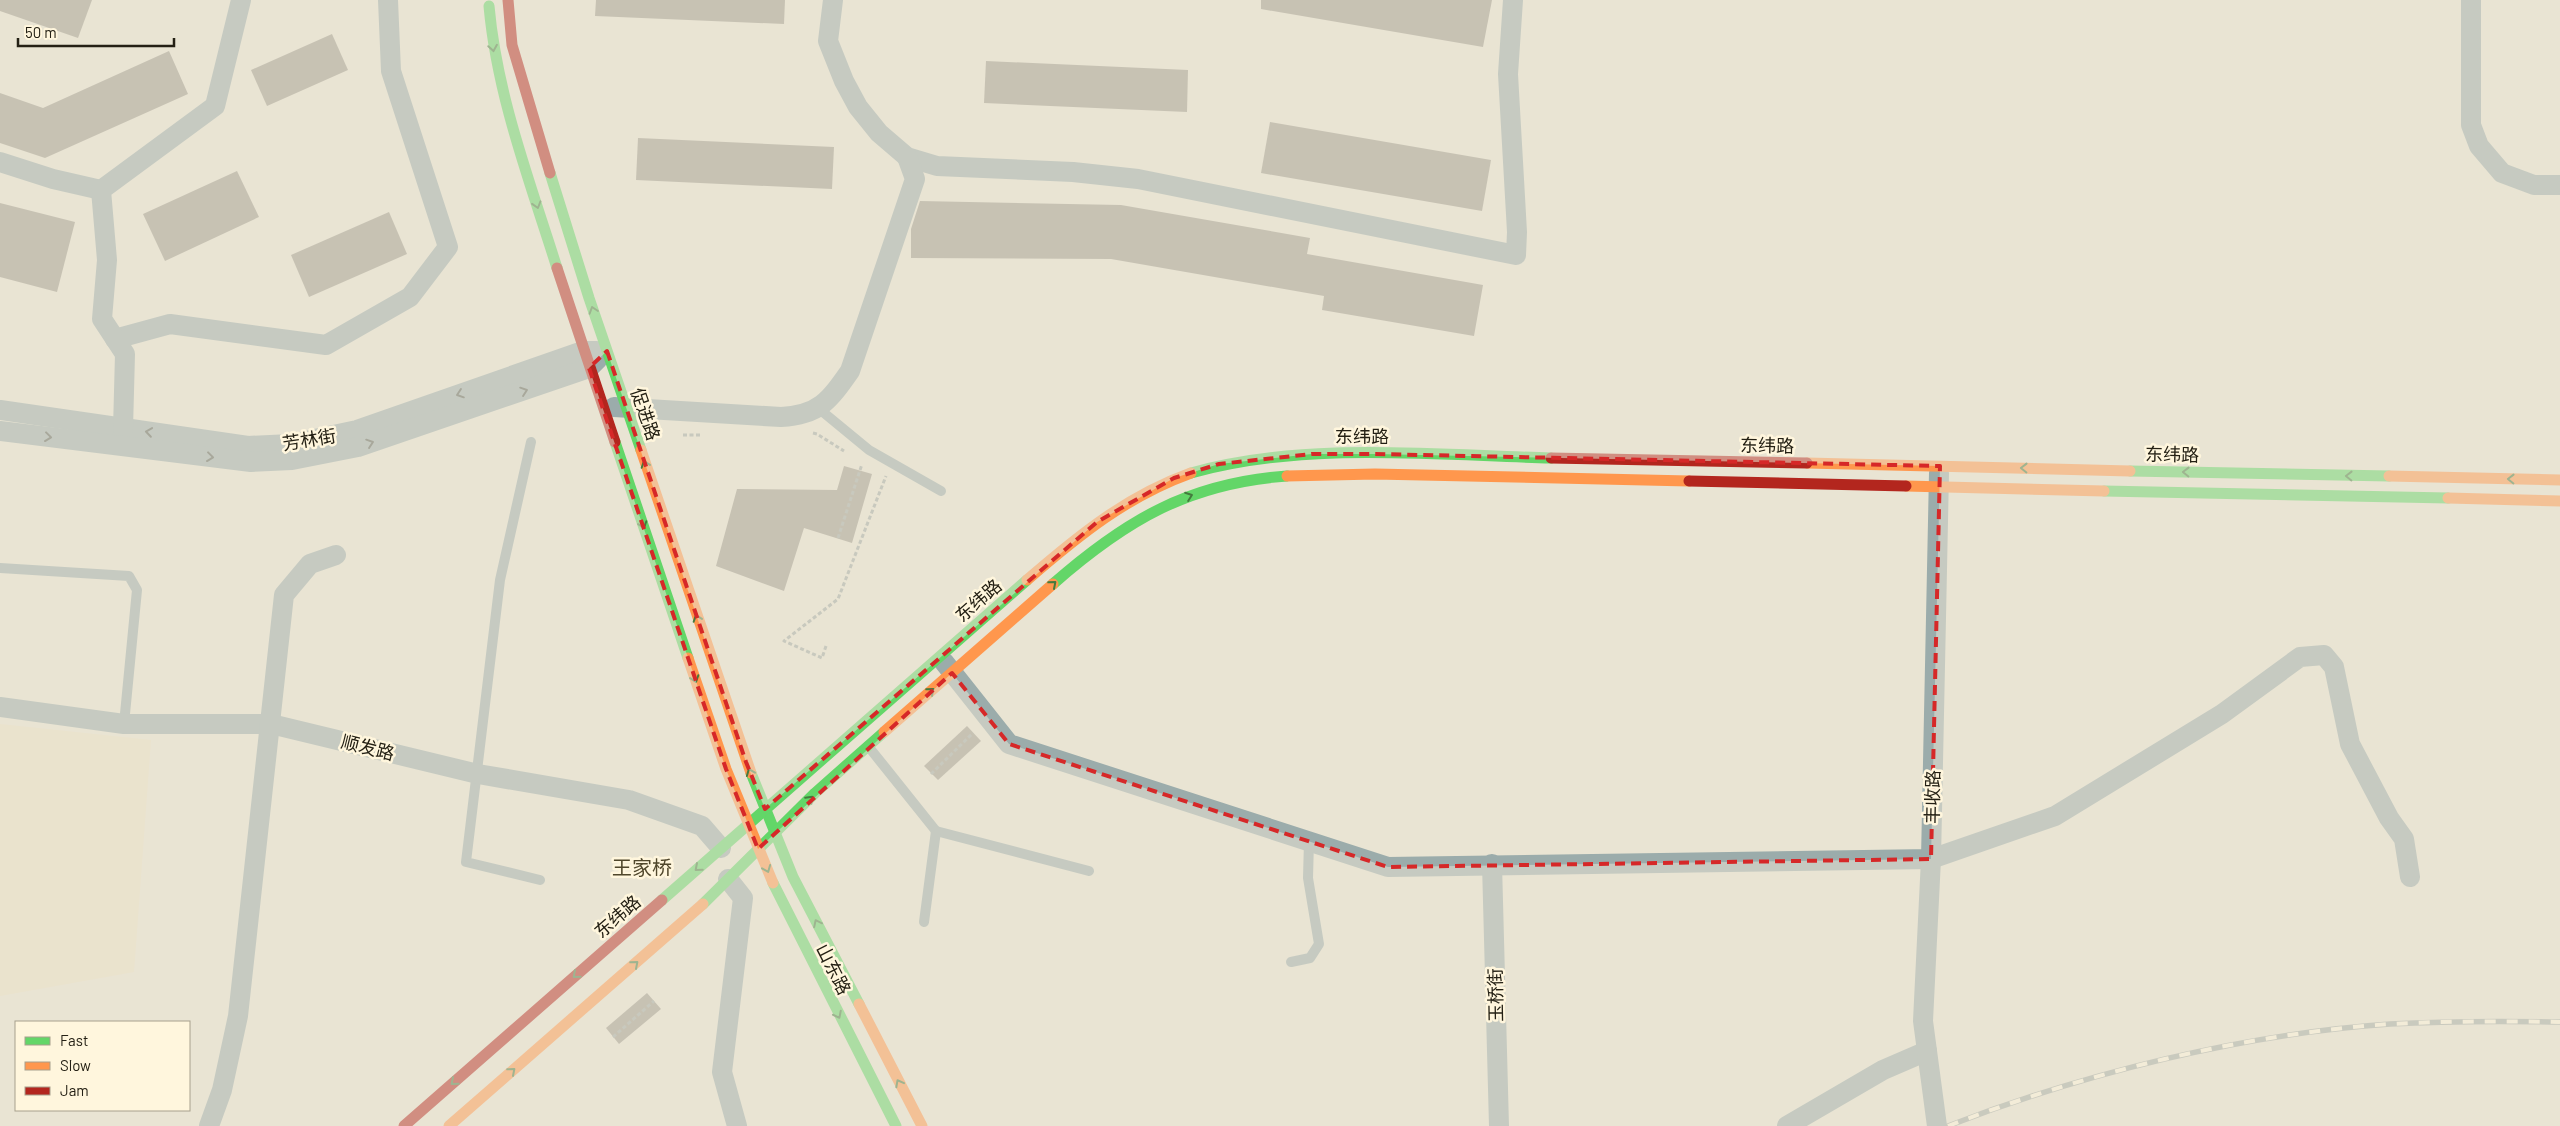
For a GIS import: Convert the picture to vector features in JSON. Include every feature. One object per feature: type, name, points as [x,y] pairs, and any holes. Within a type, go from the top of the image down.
[{"type":"main road","points":[[490,0],[493,49],[500,84],[586,360],[726,769],[748,824]]},
{"type":"main road","name":"促进路","points":[[508,0],[512,44],[520,79],[607,351],[746,762],[775,833]]},
{"type":"main road","name":"东纬路","points":[[404,1126],[939,657],[1097,522],[1135,497],[1174,478],[1219,464],[1264,457],[1312,454],[1375,454],[2560,480]]},
{"type":"main road","points":[[449,1126],[697,910],[758,849],[868,747],[1069,570],[1106,541],[1154,512],[1220,485],[1264,478],[1375,474],[2560,501]]},
{"type":"main road","name":"山东路","points":[[748,824],[777,894],[896,1126]]},
{"type":"main road","name":"山东路","points":[[775,833],[836,961],[922,1126]]},
{"type":"street","points":[[0,162],[52,179],[101,190],[215,106],[241,0]]},
{"type":"street","points":[[115,339],[170,324],[326,345],[410,297],[448,247],[391,71],[388,0]]},
{"type":"street","points":[[833,0],[828,41],[844,81],[858,107],[879,133],[907,156],[937,166],[1073,172],[1138,179],[1516,256],[1517,232],[1508,74],[1513,0]]},
{"type":"street","points":[[2471,0],[2471,125],[2479,146],[2502,173],[2534,185],[2560,185]]},
{"type":"street","points":[[602,407],[780,417],[802,416],[818,408],[833,396],[850,371],[915,179],[907,156]]},
{"type":"street","points":[[101,190],[107,260],[102,319],[125,354],[123,429]]},
{"type":"street","name":"芳林街","points":[[0,410],[248,446],[291,444],[357,430],[586,360],[607,351]]},
{"type":"street","points":[[0,431],[251,462],[292,460],[358,447],[586,360]]},
{"type":"street","name":"丰收路","points":[[1937,1126],[1923,1021],[1931,859],[1940,466]]},
{"type":"street","points":[[209,1126],[222,1090],[238,1016],[284,595],[310,564],[336,555]]},
{"type":"street","points":[[939,657],[1009,744],[1388,867],[1931,859],[2055,816],[2222,714],[2300,657],[2324,655],[2334,668],[2350,744],[2389,818],[2404,839],[2410,877]]},
{"type":"street","name":"顺发路","points":[[0,707],[124,724],[271,724],[478,774],[629,800],[702,826],[721,848]]},
{"type":"street","name":"玉桥街","points":[[1492,864],[1499,1126]]},
{"type":"street","points":[[728,879],[743,898],[722,1072],[737,1126]]},
{"type":"street","points":[[1787,1126],[1882,1070],[1927,1051]]},
{"type":"lane","points":[[818,408],[869,450],[941,492]]},
{"type":"lane","points":[[531,442],[500,580],[466,862],[540,880]]},
{"type":"lane","points":[[0,568],[129,576],[137,590],[124,724]]},
{"type":"lane","points":[[856,730],[936,831],[1089,871]]},
{"type":"lane","points":[[924,922],[936,831]]},
{"type":"lane","points":[[1291,962],[1310,958],[1319,944],[1308,878],[1309,841]]},
{"type":"path","points":[[810,433],[818,434],[847,454]]},
{"type":"path","points":[[683,435],[712,434]]},
{"type":"path","points":[[855,459],[870,468]]},
{"type":"path","points":[[838,538],[862,464]]},
{"type":"path","points":[[826,646],[822,658],[784,641],[838,599],[886,475],[878,472]]},
{"type":"path","points":[[931,774],[973,733]]},
{"type":"path","points":[[613,1036],[654,1001]]},
{"type":"highlighted area","points":[[607,351],[746,762],[765,809],[1097,522],[1174,478],[1219,464],[1312,454],[1375,454],[1940,466],[1931,859],[1388,867],[1009,744],[952,673],[758,849],[726,769],[589,368]]},
{"type":"shaded area","points":[[0,724],[151,740],[134,972],[0,996]]},
{"type":"building","points":[[0,0],[92,0],[78,38],[0,11]]},
{"type":"building","points":[[596,0],[785,0],[784,24],[595,16]]},
{"type":"building","points":[[1261,0],[1492,0],[1483,47],[1261,9]]},
{"type":"building","points":[[332,34],[348,70],[267,106],[251,70]]},
{"type":"building","points":[[169,51],[188,94],[45,158],[0,143],[0,93],[43,108]]},
{"type":"building","points":[[986,61],[1188,70],[1187,112],[984,103]]},
{"type":"building","points":[[1270,122],[1491,160],[1482,211],[1261,173]]},
{"type":"building","points":[[638,138],[834,147],[832,189],[636,180]]},
{"type":"building","points":[[237,171],[259,217],[165,261],[143,214]]},
{"type":"building","points":[[920,201],[1121,205],[1310,238],[1307,254],[1483,285],[1474,336],[1322,310],[1324,296],[1111,259],[911,258],[911,229]]},
{"type":"building","points":[[0,203],[75,222],[57,292],[0,277]]},
{"type":"building","points":[[389,212],[407,254],[309,297],[291,255]]},
{"type":"building","points":[[844,466],[872,474],[852,543],[804,528],[784,591],[716,566],[737,489],[837,490]]},
{"type":"building","points":[[967,726],[981,741],[938,780],[924,766]]},
{"type":"building","points":[[647,993],[661,1009],[619,1044],[606,1028]]},
{"type":"railway","points":[[1948,1126],[2054,1089],[2109,1073],[2165,1059],[2278,1037],[2390,1024],[2475,1021],[2560,1022]]},
{"type":"traffic: fast","points":[[489,6],[493,40],[507,106],[557,268]]},
{"type":"traffic: fast","points":[[550,173],[589,298],[641,450]]},
{"type":"traffic: fast","points":[[615,442],[688,658]]},
{"type":"traffic: fast","points":[[1191,473],[1234,463],[1324,453],[1416,453],[1551,458]]},
{"type":"traffic: fast","points":[[2130,471],[2389,476]]},
{"type":"traffic: fast","points":[[1053,584],[1080,561],[1133,524],[1189,496],[1252,480],[1287,476]]},
{"type":"traffic: fast","points":[[2104,491],[2448,498]]},
{"type":"traffic: fast","points":[[662,900],[1027,580]]},
{"type":"traffic: fast","points":[[703,904],[815,793],[884,732]]},
{"type":"traffic: fast","points":[[751,773],[793,877],[859,1004]]},
{"type":"traffic: fast","points":[[773,883],[896,1126]]},
{"type":"traffic: slow","points":[[641,450],[751,773]]},
{"type":"traffic: slow","points":[[1807,463],[2130,471]]},
{"type":"traffic: slow","points":[[1027,580],[1104,518],[1146,493],[1191,473]]},
{"type":"traffic: slow","points":[[1287,476],[1375,474],[1689,481]]},
{"type":"traffic: slow","points":[[2389,476],[2560,480]]},
{"type":"traffic: slow","points":[[1906,486],[2104,491]]},
{"type":"traffic: slow","points":[[2448,498],[2560,501]]},
{"type":"traffic: slow","points":[[884,732],[1053,584]]},
{"type":"traffic: slow","points":[[688,658],[726,769],[773,883]]},
{"type":"traffic: slow","points":[[449,1126],[703,904]]},
{"type":"traffic: slow","points":[[859,1004],[922,1126]]},
{"type":"traffic: jam","points":[[508,0],[512,45],[550,173]]},
{"type":"traffic: jam","points":[[557,268],[615,442]]},
{"type":"traffic: jam","points":[[1551,458],[1807,463]]},
{"type":"traffic: jam","points":[[1689,481],[1906,486]]},
{"type":"traffic: jam","points":[[404,1126],[662,900]]},
{"type":"district","name":"王家桥","points":[[642,867]]}]
